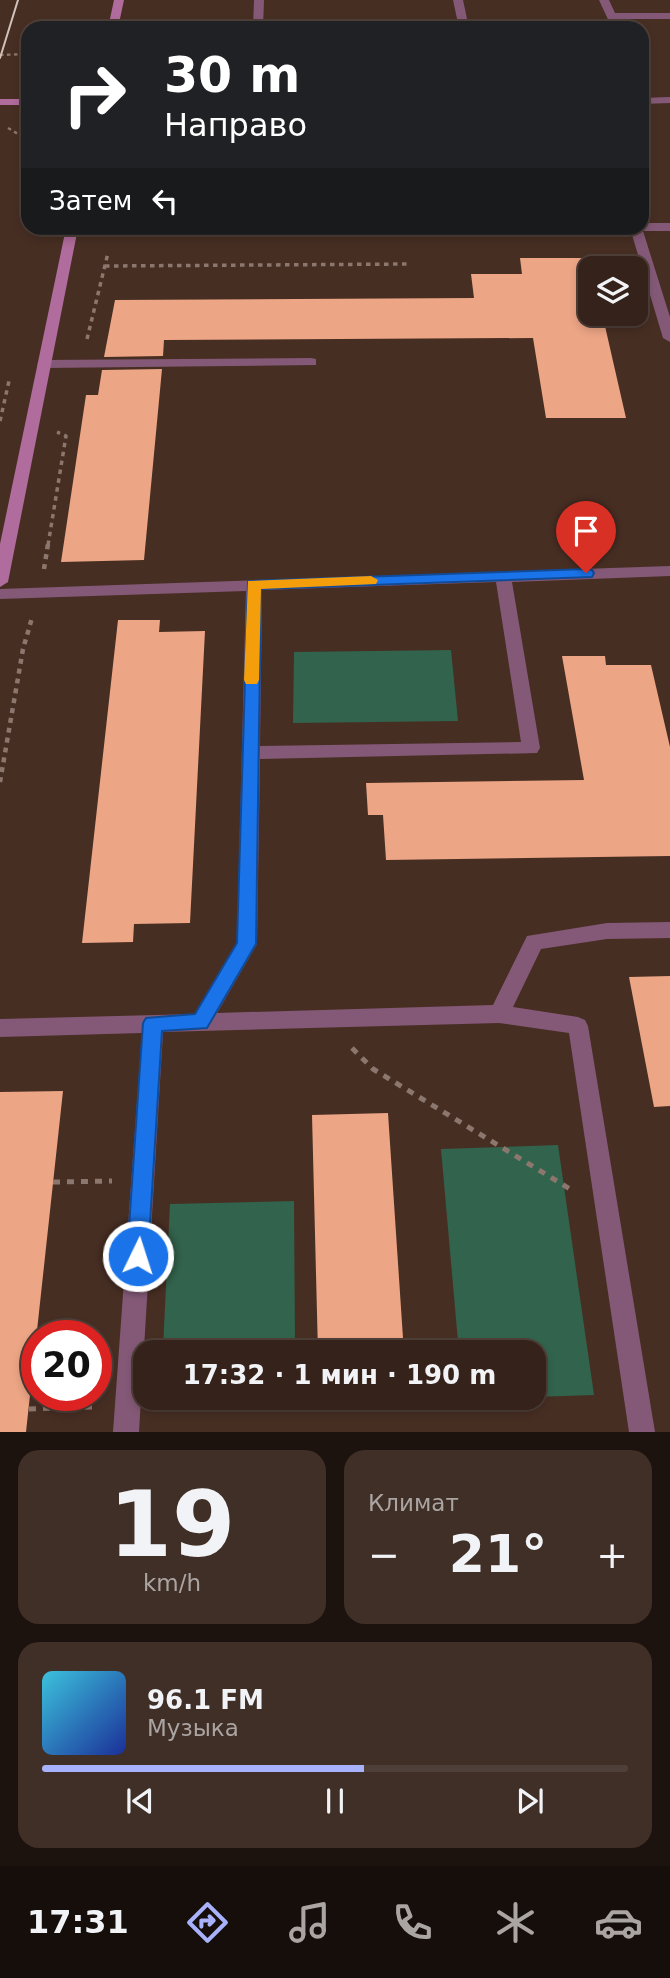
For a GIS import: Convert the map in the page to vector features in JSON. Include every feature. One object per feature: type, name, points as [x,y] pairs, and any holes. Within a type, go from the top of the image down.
[{"type":"main road","points":[[114,21],[118,0]]},
{"type":"main road","points":[[0,102],[21,102]]},
{"type":"main road","points":[[0,582],[70,235]]},
{"type":"street","points":[[258,21],[259,0]]},
{"type":"street","points":[[458,0],[462,21]]},
{"type":"street","points":[[604,0],[615,21]]},
{"type":"street","points":[[614,16],[670,16]]},
{"type":"street","points":[[649,101],[670,100]]},
{"type":"street","points":[[649,227],[670,227]]},
{"type":"street","points":[[638,235],[670,338]]},
{"type":"street","points":[[44,364],[311,362]]},
{"type":"street","points":[[0,594],[670,571]]},
{"type":"street","points":[[250,753],[531,748],[503,576]]},
{"type":"street","points":[[201,1022],[247,944],[254,585]]},
{"type":"street","points":[[499,1014],[534,942],[607,931],[670,930]]},
{"type":"street","points":[[0,1028],[499,1014],[578,1026],[642,1432]]},
{"type":"street","points":[[126,1432],[153,1023]]},
{"type":"path","points":[[0,55],[21,54]]},
{"type":"path","points":[[0,123],[21,136]]},
{"type":"path","points":[[81,364],[113,235]]},
{"type":"path","points":[[105,266],[410,264]]},
{"type":"path","points":[[324,1018],[373,1069],[607,1211]]},
{"type":"path","points":[[53,1182],[143,1181]]},
{"type":"path","points":[[112,1406],[127,1406]]},
{"type":"green space","points":[[451,650],[458,721],[293,723],[294,652]]},
{"type":"green space","points":[[558,1145],[594,1395],[546,1397],[546,1340],[458,1340],[441,1149]]},
{"type":"green space","points":[[294,1201],[295,1340],[163,1340],[170,1204]]},
{"type":"building","points":[[520,258],[578,258],[578,326],[605,326],[626,418],[546,418],[533,338],[164,340],[163,356],[104,357],[115,300],[474,298],[471,274],[522,274]]},
{"type":"building","points":[[162,369],[144,560],[61,562],[86,395],[98,395],[102,370]]},
{"type":"building","points":[[118,620],[160,620],[159,632],[205,631],[190,923],[134,924],[133,942],[82,943]]},
{"type":"building","points":[[562,656],[605,656],[606,665],[651,665],[670,747],[670,856],[386,860],[383,815],[368,815],[366,783],[584,780]]},
{"type":"building","points":[[670,976],[670,1106],[654,1107],[629,977]]},
{"type":"building","points":[[63,1091],[38,1320],[21,1320],[21,1411],[28,1411],[26,1432],[0,1432],[0,1092]]},
{"type":"building","points":[[388,1113],[403,1340],[318,1340],[312,1115]]},
{"type":"tram line","points":[[0,58],[18,0]]},
{"type":"slow traffic","points":[[252,680],[254,585],[371,580]]},
{"type":"route","points":[[138,1256],[153,1023],[201,1022],[247,944],[254,585],[586,573]]}]
